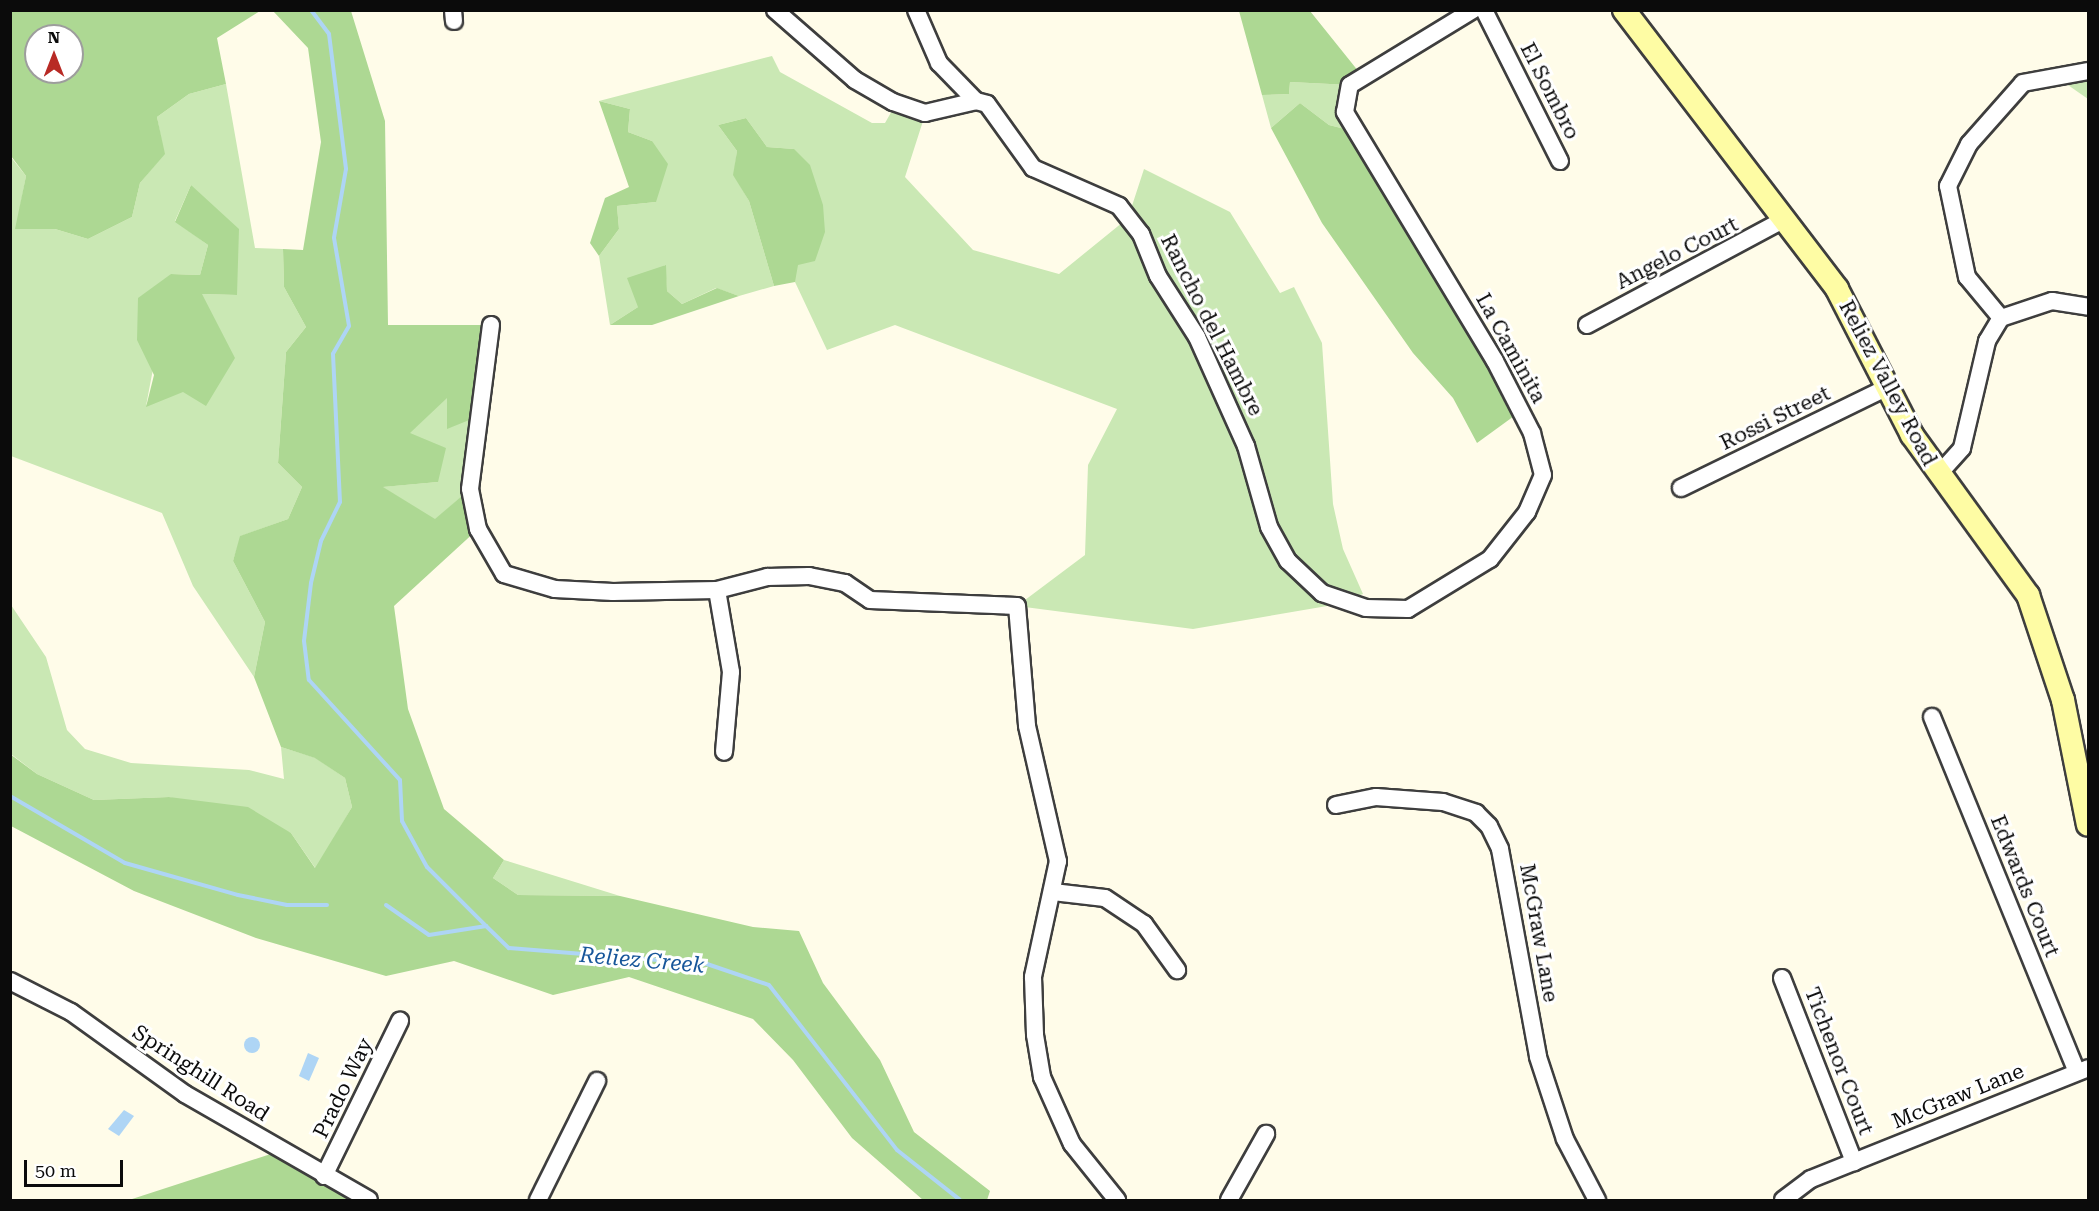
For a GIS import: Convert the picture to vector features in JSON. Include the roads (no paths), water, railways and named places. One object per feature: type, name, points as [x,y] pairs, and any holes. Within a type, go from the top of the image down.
[{"type":"main road","name":"Reliez Valley Road","points":[[1624,10],[1837,289],[1888,387],[1938,475],[2028,595],[2042,625],[2088,825]]},
{"type":"street","points":[[775,10],[855,80],[893,102],[925,114],[976,101],[939,63],[916,10]]},
{"type":"street","name":"La Caminita","points":[[1288,561],[1322,593],[1366,608],[1408,609],[1490,559],[1537,495],[1543,475],[1532,433],[1345,112],[1350,85],[1473,10]]},
{"type":"street","name":"El Sombro","points":[[1484,10],[1560,161]]},
{"type":"street","points":[[2001,318],[1966,277],[1948,186],[1969,144],[2023,83],[2088,71]]},
{"type":"street","name":"Rancho del Hambre","points":[[976,101],[1002,119],[1033,168],[1098,193],[1141,234],[1158,276],[1197,337],[1228,404],[1269,527],[1288,561]]},
{"type":"street","name":"Angelo Court","points":[[1587,325],[1785,219]]},
{"type":"street","points":[[1938,475],[1962,448],[1988,341],[2001,318],[2052,302],[2088,307]]},
{"type":"street","points":[[491,325],[470,489],[478,529],[493,562],[520,582],[555,589],[717,590],[767,577],[809,576],[845,584],[870,600],[1017,606],[1027,726],[1054,835],[1053,891],[1033,977],[1042,1077],[1072,1144],[1117,1200]]},
{"type":"street","name":"Rossi Street","points":[[1681,488],[1888,387]]},
{"type":"street","points":[[717,590],[731,672],[724,752]]},
{"type":"street","name":"Edwards Court","points":[[1932,717],[2082,1070]]},
{"type":"street","name":"McGraw Lane","points":[[1336,806],[1376,797],[1443,802],[1476,813],[1489,826],[1500,849],[1538,1057],[1565,1139],[1597,1200]]},
{"type":"street","points":[[1053,891],[1105,898],[1144,924],[1177,970]]},
{"type":"street","name":"Tichenor Court","points":[[1782,978],[1854,1162]]},
{"type":"street","name":"Springhill Road","points":[[10,981],[71,1012],[185,1094],[369,1200]]},
{"type":"street","name":"Prado Way","points":[[324,1176],[400,1020]]},
{"type":"street","name":"McGraw Lane","points":[[1783,1200],[1811,1179],[2082,1070]]},
{"type":"street","points":[[538,1200],[597,1081]]},
{"type":"street","points":[[1228,1200],[1266,1134]]},
{"type":"water","points":[[252,1037],[260,1045],[252,1053],[244,1045]]},
{"type":"water","points":[[308,1053],[319,1058],[309,1081],[299,1076]]},
{"type":"water","points":[[124,1110],[134,1116],[119,1136],[108,1129]]},
{"type":"waterway","points":[[311,10],[329,34],[346,169],[334,238],[349,326],[333,354],[340,502],[321,541],[311,583],[304,641],[309,680],[400,780],[402,821],[427,867],[486,926]]},
{"type":"waterway","name":"Reliez Creek","points":[[10,796],[125,863],[238,895],[287,905],[327,905]]},
{"type":"waterway","name":"Reliez Creek","points":[[386,905],[429,935],[486,926],[509,948],[707,964],[769,985],[897,1150],[960,1200]]}]
